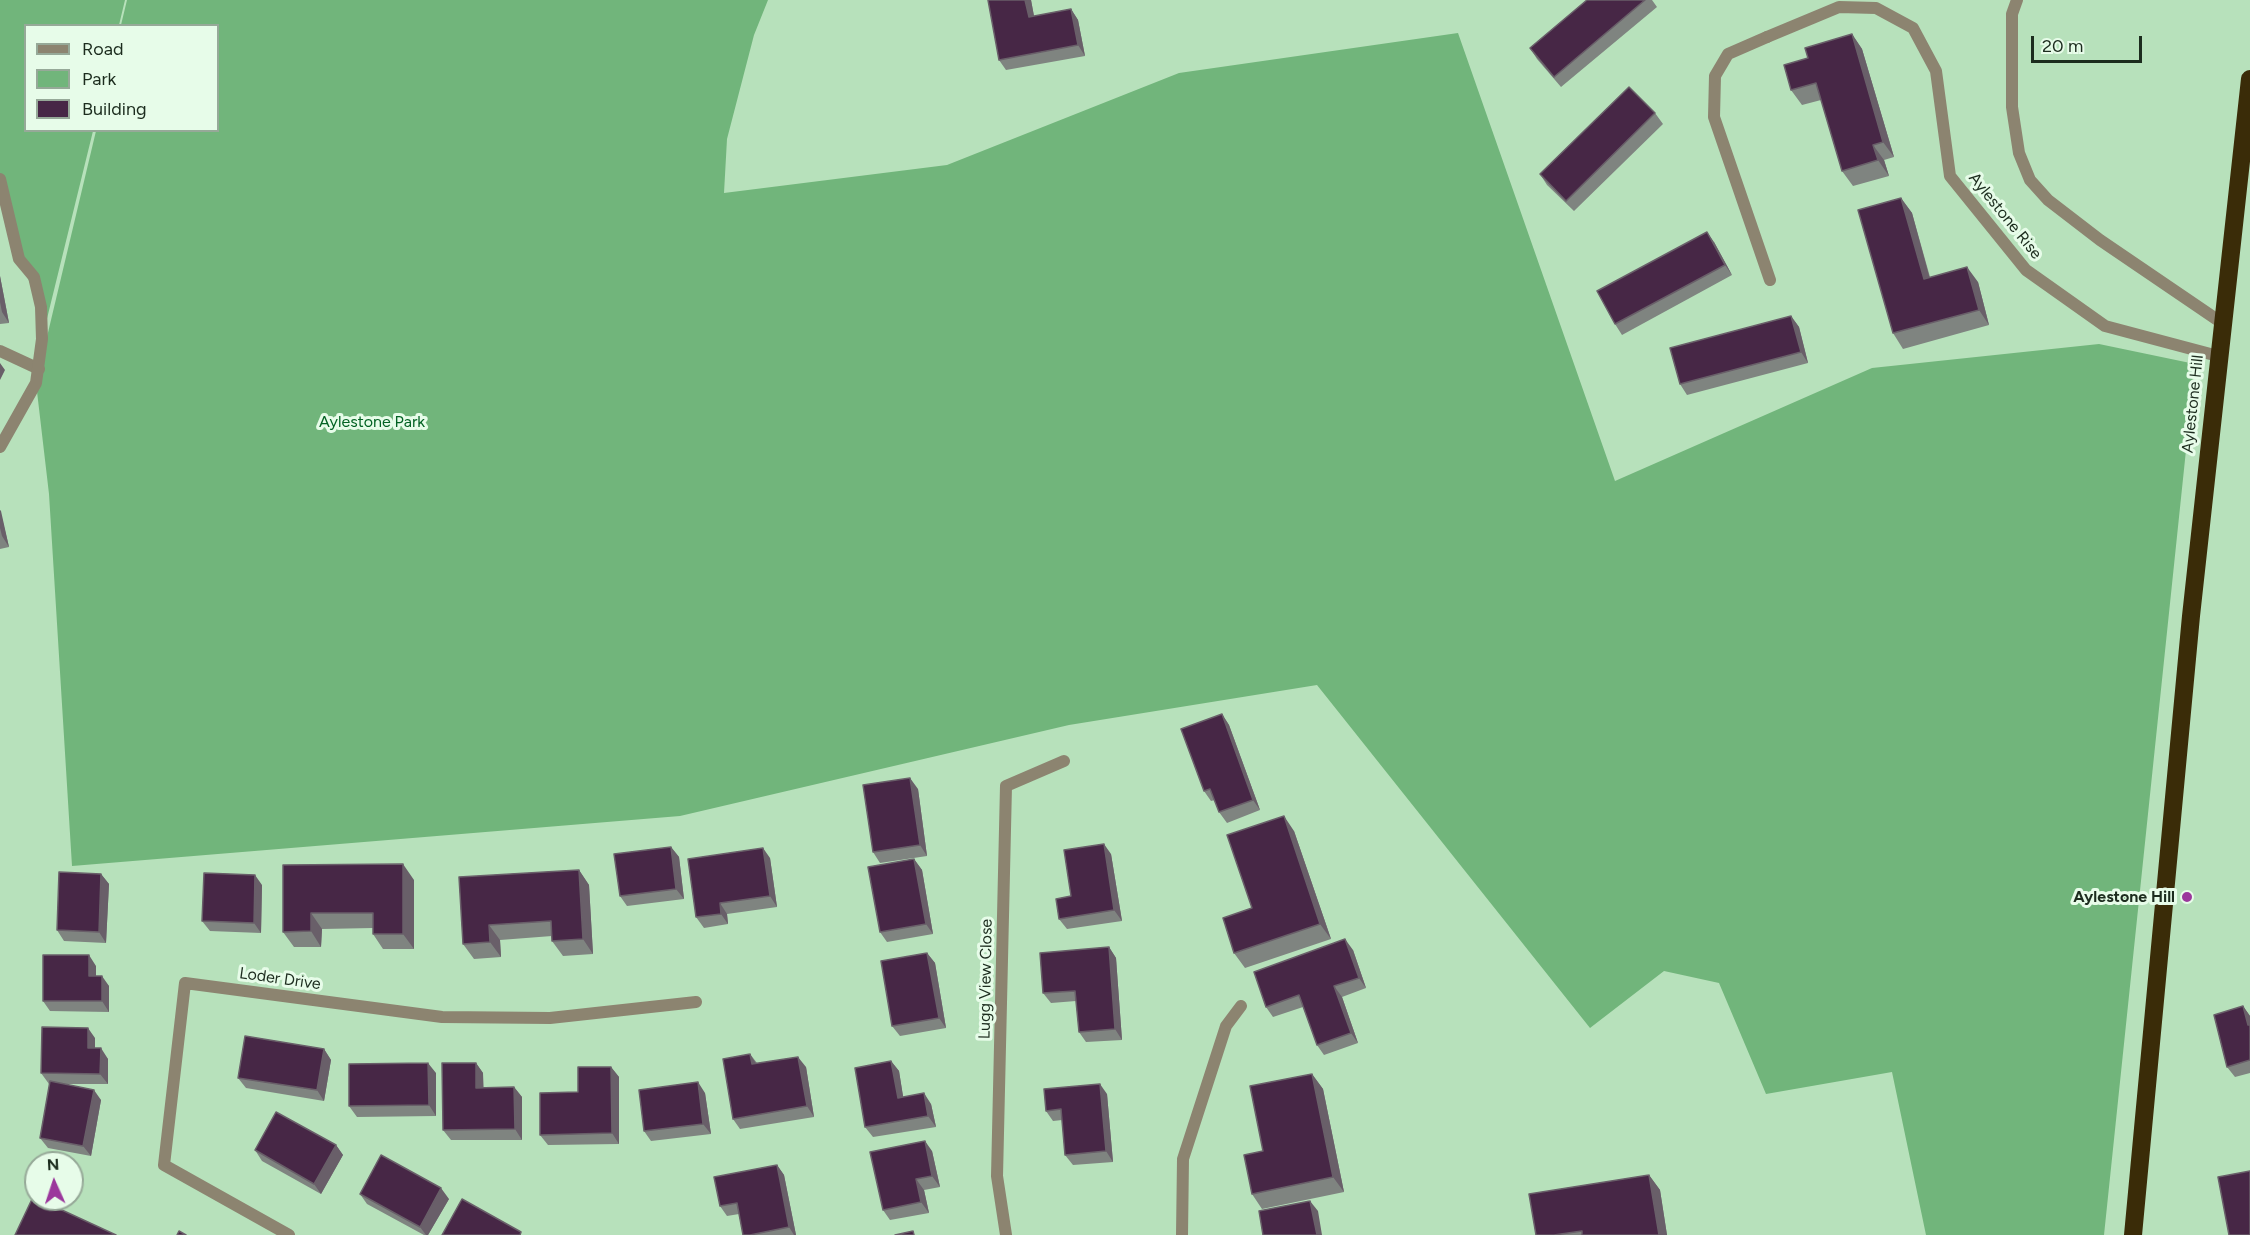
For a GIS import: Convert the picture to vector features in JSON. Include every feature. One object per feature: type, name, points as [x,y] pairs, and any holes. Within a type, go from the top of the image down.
[{"type":"highway","name":"Aylestone Hill","points":[[2133,1235],[2217,356],[2250,79]]},
{"type":"street","points":[[2017,0],[2012,14],[2013,107],[2019,153],[2030,180],[2048,200],[2100,240],[2222,323]]},
{"type":"street","name":"Aylestone Rise","points":[[1770,280],[1714,117],[1715,76],[1728,54],[1767,37],[1839,7],[1876,8],[1913,28],[1936,71],[1950,176],[2026,270],[2105,326],[2217,356]]},
{"type":"street","points":[[0,178],[19,259],[34,277],[41,307],[42,339],[36,383],[0,447]]},
{"type":"street","points":[[0,351],[39,369]]},
{"type":"street","name":"Lugg View Close","points":[[1006,1235],[997,1176],[1006,786],[1064,760]]},
{"type":"street","name":"Loder Drive","points":[[289,1235],[164,1165],[185,983],[442,1017],[550,1018],[696,1002]]},
{"type":"street","points":[[1182,1235],[1183,1159],[1226,1026],[1241,1006]]},
{"type":"green space","points":[[0,0],[125,0],[119,24],[24,24],[24,132],[93,132],[42,339],[41,307],[19,259],[0,179]]},
{"type":"green space","name":"Aylestone Park","points":[[127,0],[768,0],[754,35],[727,139],[724,193],[947,165],[1179,73],[1458,33],[1615,481],[1872,368],[2099,344],[2195,364],[2104,1235],[1926,1235],[1892,1072],[1766,1094],[1719,983],[1664,971],[1590,1028],[1317,685],[1069,725],[680,816],[72,866],[49,494],[36,383],[96,132],[219,132],[219,24],[121,24]]},
{"type":"building","points":[[988,0],[1025,0],[1029,17],[1071,9],[1078,45],[999,60]]},
{"type":"building","points":[[1587,0],[1645,0],[1554,77],[1530,48]]},
{"type":"building","points":[[1852,34],[1883,142],[1873,145],[1878,160],[1842,171],[1816,83],[1791,90],[1784,65],[1808,58],[1805,48]]},
{"type":"building","points":[[1629,87],[1655,113],[1566,201],[1540,174]]},
{"type":"building","points":[[1901,198],[1924,279],[1967,267],[1979,310],[1893,333],[1858,210]]},
{"type":"building","points":[[1707,232],[1725,265],[1615,324],[1597,291]]},
{"type":"building","points":[[1791,316],[1801,352],[1680,384],[1670,348]]},
{"type":"building","points":[[1222,714],[1253,800],[1219,812],[1210,789],[1204,791],[1181,729]]},
{"type":"building","points":[[910,778],[920,845],[873,852],[863,785]]},
{"type":"building","points":[[1284,816],[1320,924],[1234,953],[1223,918],[1252,908],[1227,835]]},
{"type":"building","points":[[1104,844],[1114,910],[1059,919],[1056,899],[1071,896],[1064,850]]},
{"type":"building","points":[[671,847],[676,889],[620,896],[614,854]]},
{"type":"building","points":[[763,848],[770,896],[720,903],[721,914],[696,917],[688,859]]},
{"type":"building","points":[[914,859],[926,924],[880,932],[868,867]]},
{"type":"building","points":[[403,864],[403,934],[373,934],[373,913],[311,913],[311,931],[283,932],[283,865]]},
{"type":"building","points":[[579,870],[583,939],[552,941],[551,921],[489,925],[490,942],[463,944],[459,877]]},
{"type":"building","points":[[59,872],[101,874],[99,932],[57,930]]},
{"type":"building","points":[[204,873],[255,875],[254,923],[202,921]]},
{"type":"building","points":[[1345,939],[1359,978],[1334,986],[1351,1033],[1317,1045],[1299,995],[1266,1007],[1254,972]]},
{"type":"building","points":[[1109,947],[1115,1029],[1079,1032],[1075,991],[1043,993],[1040,953]]},
{"type":"building","points":[[927,953],[939,1018],[892,1026],[881,961]]},
{"type":"building","points":[[43,955],[89,955],[89,976],[102,976],[102,1001],[43,1001]]},
{"type":"building","points":[[2243,1006],[2248,1025],[2250,1025],[2250,1060],[2227,1067],[2214,1015]]},
{"type":"building","points":[[42,1027],[88,1028],[88,1048],[101,1048],[100,1074],[41,1073]]},
{"type":"building","points":[[245,1036],[324,1049],[317,1090],[238,1078]]},
{"type":"building","points":[[750,1054],[752,1064],[798,1057],[807,1106],[733,1119],[723,1059]]},
{"type":"building","points":[[891,1061],[898,1098],[924,1093],[928,1116],[865,1127],[855,1068]]},
{"type":"building","points":[[428,1063],[429,1105],[349,1106],[349,1064]]},
{"type":"building","points":[[442,1063],[476,1063],[476,1088],[514,1087],[515,1129],[443,1130]]},
{"type":"building","points":[[578,1067],[611,1067],[612,1133],[540,1135],[540,1093],[578,1092]]},
{"type":"building","points":[[1312,1074],[1333,1177],[1252,1194],[1244,1155],[1263,1151],[1250,1086]]},
{"type":"building","points":[[50,1081],[94,1090],[83,1146],[40,1138]]},
{"type":"building","points":[[698,1082],[703,1124],[644,1131],[639,1090]]},
{"type":"building","points":[[1100,1084],[1106,1151],[1065,1155],[1061,1109],[1046,1111],[1044,1089]]},
{"type":"building","points":[[276,1112],[336,1145],[314,1184],[255,1150]]},
{"type":"building","points":[[925,1141],[932,1176],[916,1179],[921,1202],[883,1210],[870,1152]]},
{"type":"building","points":[[381,1155],[441,1188],[420,1227],[360,1194]]},
{"type":"building","points":[[777,1165],[789,1227],[743,1235],[737,1203],[720,1206],[714,1177]]},
{"type":"building","points":[[2250,1171],[2250,1235],[2229,1235],[2218,1177]]},
{"type":"building","points":[[1649,1175],[1659,1235],[1582,1235],[1582,1231],[1536,1235],[1529,1194]]},
{"type":"building","points":[[462,1199],[521,1232],[520,1235],[442,1235]]},
{"type":"building","points":[[1310,1201],[1317,1235],[1263,1235],[1259,1211]]},
{"type":"building","points":[[26,1211],[64,1211],[116,1235],[15,1235]]},
{"type":"building","points":[[913,1231],[914,1235],[895,1235]]},
{"type":"place","name":"Aylestone Hill","points":[[2187,897]]}]
